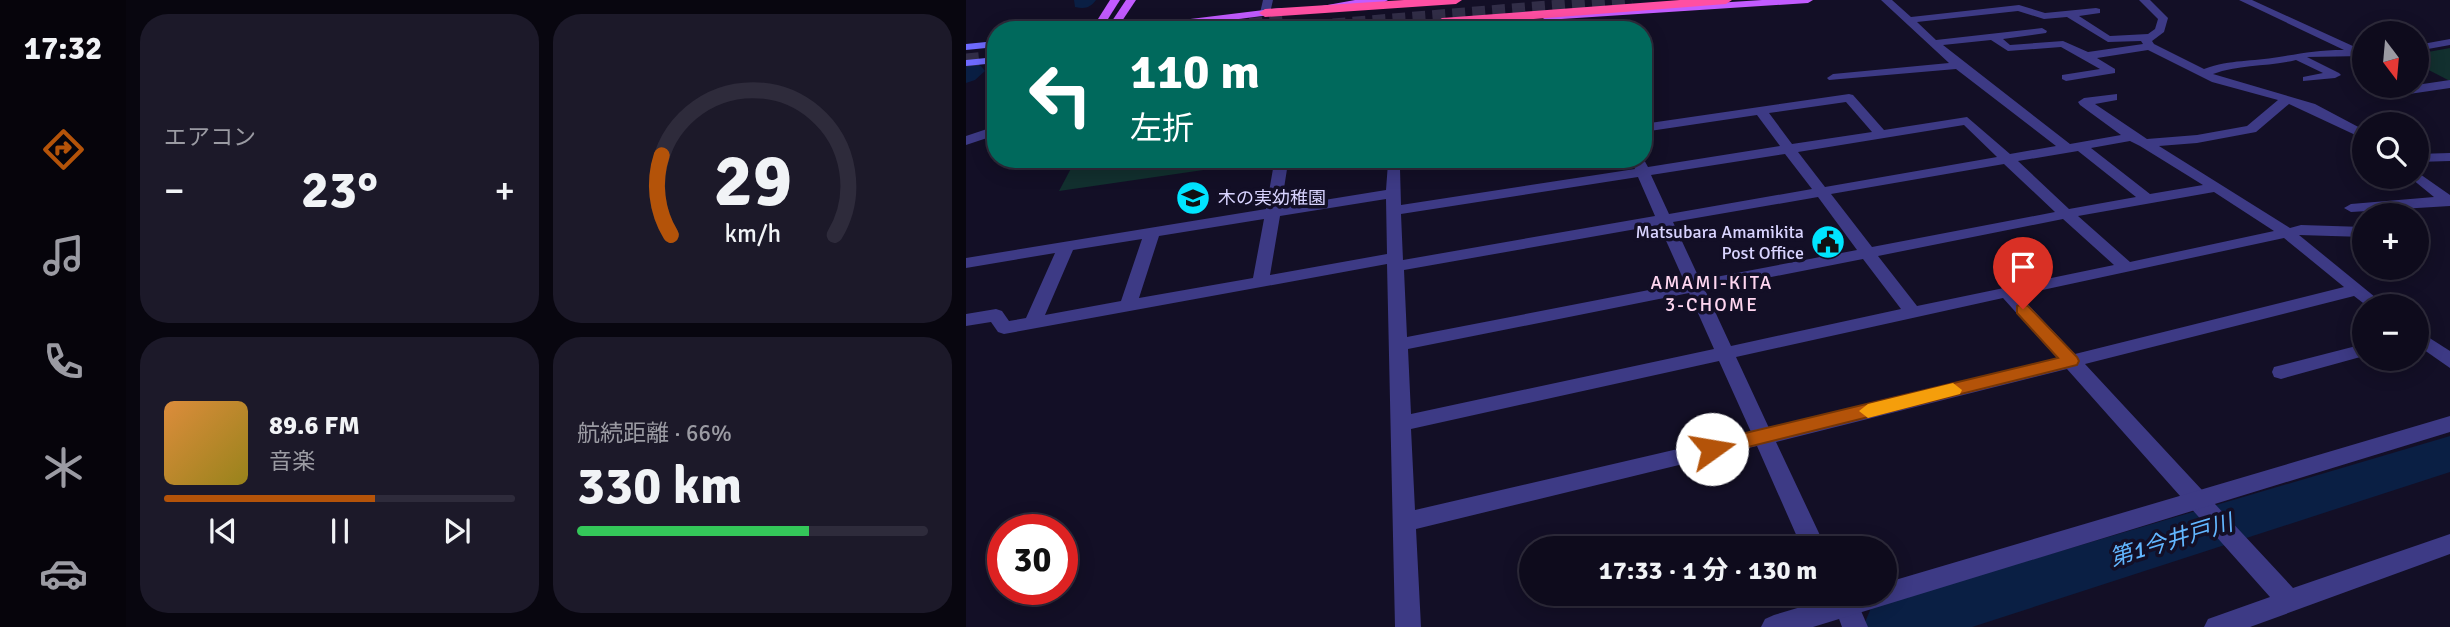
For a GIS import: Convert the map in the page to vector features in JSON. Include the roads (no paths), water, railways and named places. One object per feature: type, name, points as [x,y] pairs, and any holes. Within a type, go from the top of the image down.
[{"type":"highway","points":[[1265,13],[1456,0]]},
{"type":"highway","points":[[1455,21],[1726,0]]},
{"type":"main road","points":[[1102,21],[1115,0]]},
{"type":"main road","points":[[1117,21],[1130,0]]},
{"type":"main road","points":[[1199,21],[1382,0]]},
{"type":"main road","points":[[1459,21],[1808,0]]},
{"type":"main road","points":[[966,47],[987,45]]},
{"type":"main road","points":[[966,63],[987,61]]},
{"type":"street","points":[[1265,13],[1268,0]]},
{"type":"street","points":[[1886,0],[1958,65],[2147,199]]},
{"type":"street","points":[[1996,0],[2009,9]]},
{"type":"street","points":[[2087,55],[2150,41],[2160,30],[2163,18],[2144,0]]},
{"type":"street","points":[[2244,0],[2352,50]]},
{"type":"street","points":[[1909,20],[2019,8],[2044,16],[2096,11]]},
{"type":"street","points":[[2070,13],[2108,38],[2150,41],[2216,80],[2311,107],[2352,129]]},
{"type":"street","points":[[1934,43],[2042,31]]},
{"type":"street","points":[[1993,36],[2008,48],[2063,44],[2087,55],[2111,71],[2066,77]]},
{"type":"street","points":[[2429,46],[2450,42]]},
{"type":"street","points":[[2203,73],[2230,64],[2278,61],[2323,52],[2352,54]]},
{"type":"street","points":[[2297,56],[2335,75],[2307,79]]},
{"type":"street","points":[[1833,78],[1958,65]]},
{"type":"street","points":[[2429,85],[2450,84]]},
{"type":"street","points":[[2113,96],[2084,102],[2138,140],[2287,233],[2362,294]]},
{"type":"street","points":[[1652,127],[1849,98],[1880,133]]},
{"type":"street","points":[[966,320],[996,315],[1004,328],[1261,282],[1667,219],[2074,147],[2138,140],[2197,139],[2251,129],[2287,99]]},
{"type":"street","points":[[1761,112],[1913,313]]},
{"type":"street","points":[[1652,164],[1788,148],[1967,121],[2127,268]]},
{"type":"street","points":[[966,141],[987,134]]},
{"type":"street","points":[[2429,158],[2450,157]]},
{"type":"street","points":[[1261,282],[1280,168]]},
{"type":"street","points":[[1393,168],[1408,627]]},
{"type":"street","points":[[966,264],[1272,213],[1393,202],[1620,168]]},
{"type":"street","points":[[1642,168],[1667,219],[1808,536]]},
{"type":"street","points":[[2429,185],[2449,201]]},
{"type":"street","points":[[1397,345],[2216,187]]},
{"type":"street","points":[[2351,208],[2449,201]]},
{"type":"street","points":[[1400,424],[2301,230],[2352,232]]},
{"type":"street","points":[[1128,306],[1152,233]]},
{"type":"street","points":[[1032,323],[1066,247]]},
{"type":"street","points":[[1404,522],[1763,437],[2356,290]]},
{"type":"street","points":[[2007,292],[2288,600]]},
{"type":"street","points":[[2429,345],[2450,361]]},
{"type":"street","points":[[2281,372],[2352,353]]},
{"type":"street","points":[[1774,627],[1845,608],[2450,424]]},
{"type":"street","points":[[2217,627],[2450,544]]},
{"type":"waterway","points":[[966,75],[972,71]]},
{"type":"waterway","name":"第1今井戸川","points":[[1891,627],[2450,454]]},
{"type":"tunnel","points":[[1381,21],[1632,0]]},
{"type":"tunnel","points":[[966,60],[987,58]]},
{"type":"place","name":"木の実幼稚園","points":[[1193,198]]},
{"type":"place","name":"Matsubara Amamikita Post Office","points":[[1828,242]]},
{"type":"district","name":"AMAMI-KITA 3-CHOME","points":[[1712,293]]}]
